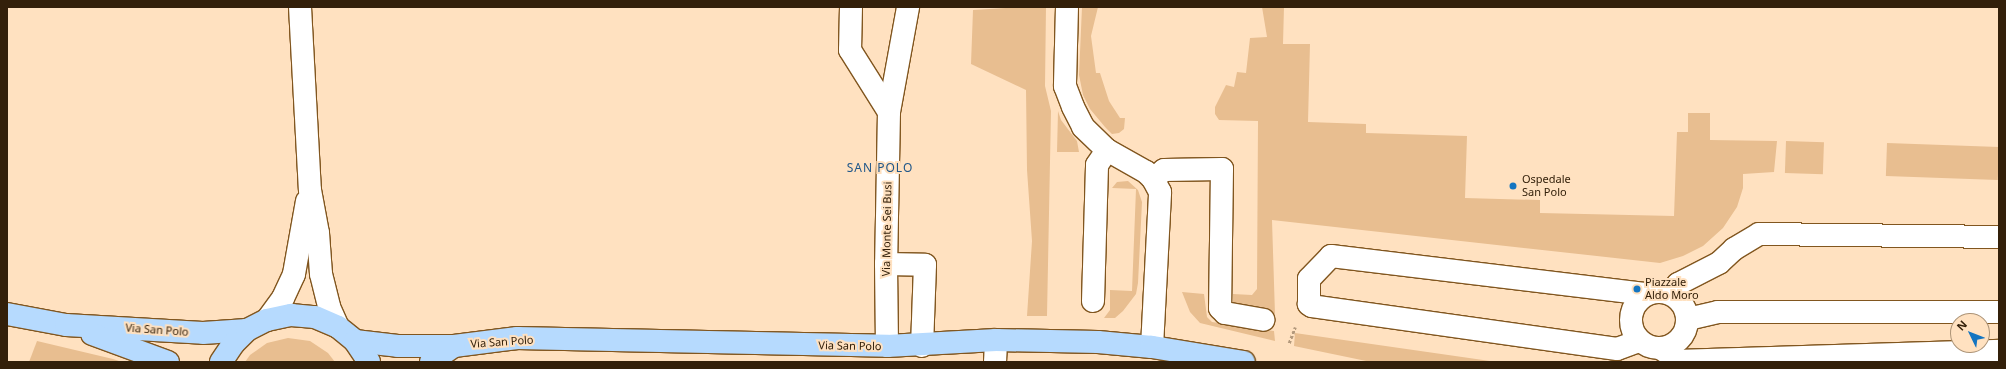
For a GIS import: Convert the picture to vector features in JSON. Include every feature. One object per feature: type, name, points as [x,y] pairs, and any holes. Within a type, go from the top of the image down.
[{"type":"main road","name":"Via San Polo","points":[[7,314],[66,325],[204,333],[247,330]]},
{"type":"main road","name":"Via San Polo","points":[[221,362],[233,344],[247,330],[267,320],[291,315],[315,317],[338,327],[355,341],[369,362]]},
{"type":"main road","name":"Via San Polo","points":[[66,325],[168,362]]},
{"type":"main road","name":"Via San Polo","points":[[355,341],[398,346],[454,346],[517,338],[887,346],[922,346],[996,340],[1098,342],[1152,347],[1244,362]]},
{"type":"main road","name":"Via San Polo","points":[[431,362],[454,346]]},
{"type":"street","points":[[300,7],[310,190],[318,233],[321,274],[329,307],[338,327]]},
{"type":"street","points":[[851,7],[850,50],[889,112]]},
{"type":"street","name":"Via Monte Sei Busi","points":[[887,346],[886,264],[889,112],[908,7]]},
{"type":"street","points":[[1067,7],[1066,86],[1072,108],[1084,126],[1107,150],[1146,172],[1153,179],[1160,192],[1152,347]]},
{"type":"street","points":[[1093,301],[1097,165],[1107,150]]},
{"type":"street","points":[[1153,179],[1164,170],[1222,169],[1220,308],[1225,313],[1264,320]]},
{"type":"street","points":[[267,320],[283,298],[294,274],[310,190]]},
{"type":"street","points":[[1670,294],[1678,284],[1719,263],[1734,249],[1759,234],[1999,237]]},
{"type":"street","points":[[1332,256],[1647,294],[1659,292],[1670,294],[1679,299],[1688,319],[1686,330],[1680,340],[1649,349],[1617,349],[1312,306],[1308,304],[1309,279],[1332,256]]},
{"type":"street","points":[[886,264],[925,265],[922,346]]},
{"type":"street","points":[[1647,294],[1639,300],[1630,320],[1633,331],[1649,349],[1679,361],[1999,351]]},
{"type":"street","points":[[1688,319],[1718,312],[1999,312]]},
{"type":"street","points":[[995,362],[996,340]]},
{"type":"street","points":[[1631,362],[1649,349]]},
{"type":"path","points":[[1289,343],[1292,333]]},
{"type":"shaded area","points":[[1046,7],[1045,86],[1051,111],[1047,316],[1027,316],[1032,241],[1027,170],[1026,90],[971,64],[973,10]]},
{"type":"shaded area","points":[[1082,7],[1098,7],[1091,36],[1096,73],[1100,73],[1109,101],[1120,118],[1125,118],[1124,129],[1119,133],[1112,134],[1105,127],[1090,109],[1083,95],[1079,75]]},
{"type":"shaded area","points":[[1262,7],[1284,7],[1283,44],[1310,44],[1308,122],[1366,124],[1366,133],[1467,136],[1465,198],[1540,200],[1540,213],[1674,216],[1677,132],[1688,132],[1688,113],[1710,113],[1710,140],[1777,141],[1774,172],[1743,174],[1743,188],[1737,207],[1723,228],[1703,246],[1683,256],[1660,263],[1272,220],[1275,314],[1239,307],[1233,302],[1233,294],[1252,295],[1257,289],[1258,121],[1219,120],[1215,114],[1215,107],[1226,85],[1234,87],[1237,72],[1246,73],[1250,38],[1267,37]]},
{"type":"shaded area","points":[[1058,111],[1061,120],[1077,141],[1079,152],[1057,152]]},
{"type":"shaded area","points":[[1786,141],[1824,142],[1823,174],[1785,173]]},
{"type":"shaded area","points":[[1887,143],[1999,147],[1998,180],[1886,176]]},
{"type":"shaded area","points":[[1128,181],[1138,190],[1142,202],[1138,283],[1136,294],[1123,311],[1115,318],[1104,318],[1110,310],[1110,290],[1132,291],[1136,189],[1112,188],[1117,182]]},
{"type":"shaded area","points":[[1182,292],[1204,294],[1207,317],[1212,322],[1274,331],[1275,341],[1200,323],[1190,312]]},
{"type":"shaded area","points":[[1295,333],[1497,362],[1371,362],[1294,346]]},
{"type":"shaded area","points":[[288,338],[310,341],[328,353],[335,362],[245,362],[250,355],[267,343]]},
{"type":"shaded area","points":[[37,341],[113,359],[122,362],[29,362]]},
{"type":"place","name":"Ospedale San Polo","points":[[1513,186]]},
{"type":"place","name":"Piazzale Aldo Moro","points":[[1637,289]]},
{"type":"district","name":"SAN POLO","points":[[880,168]]}]
